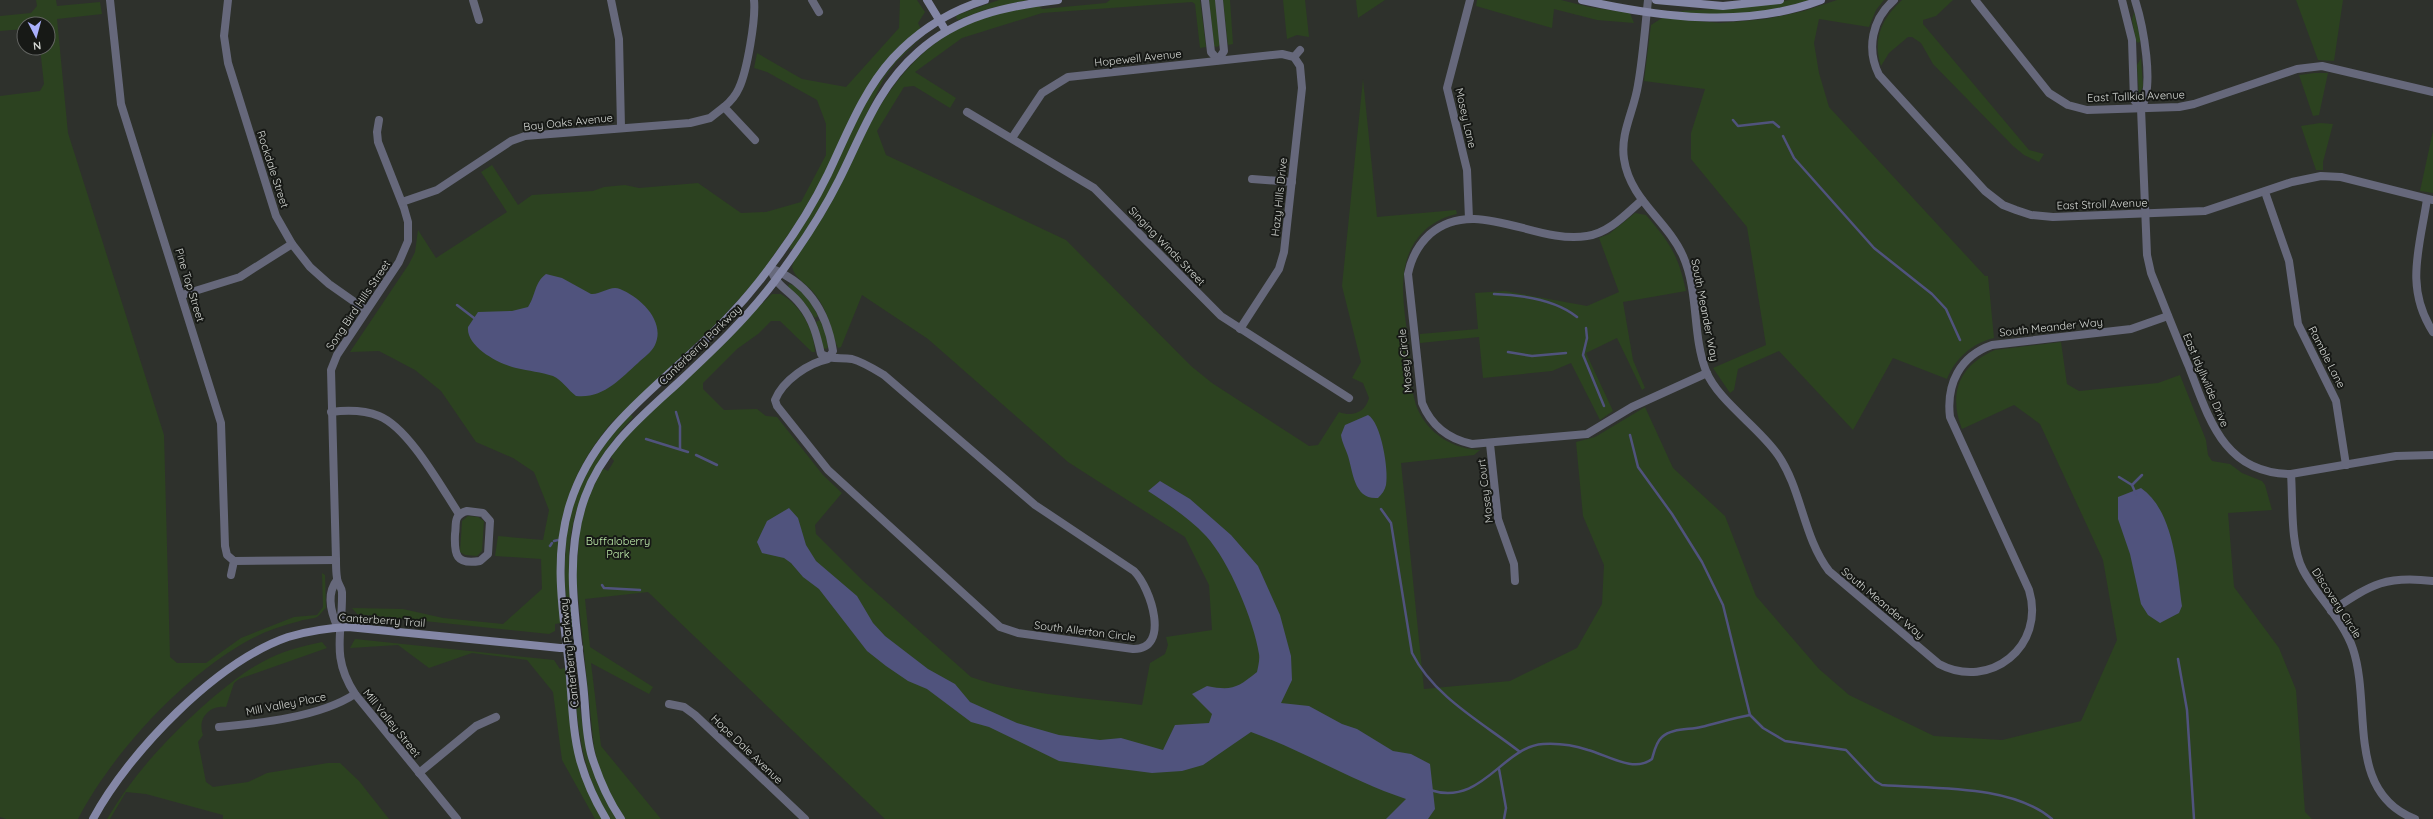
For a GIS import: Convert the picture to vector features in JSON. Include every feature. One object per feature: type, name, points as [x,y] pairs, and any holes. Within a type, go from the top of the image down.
[{"type":"street","name":"Pine Top Street","points":[[110,0],[121,104],[221,423],[225,546],[227,555],[234,561]]},
{"type":"street","name":"Rockdale Street","points":[[228,0],[224,36],[229,70],[273,207],[292,244],[323,280],[366,310]]},
{"type":"street","points":[[473,0],[479,20]]},
{"type":"street","points":[[611,0],[619,39],[622,127]]},
{"type":"street","name":"Bay Oaks Avenue","points":[[402,202],[437,190],[520,137],[538,134],[696,122],[715,115],[736,93],[742,80],[753,20],[754,0]]},
{"type":"street","points":[[812,0],[819,12]]},
{"type":"street","points":[[927,0],[946,31]]},
{"type":"street","name":"Canterberry Parkway","points":[[606,819],[590,788],[580,758],[560,572],[562,537],[572,498],[586,464],[603,438],[622,417],[717,328],[770,268],[815,198],[870,88],[900,51],[919,34],[940,20],[985,0]]},
{"type":"street","name":"Canterberry Parkway","points":[[620,819],[606,794],[591,751],[572,576],[573,546],[581,508],[598,469],[624,433],[732,331],[782,272],[824,208],[873,108],[885,88],[917,52],[946,31],[992,11],[1058,0]]},
{"type":"street","points":[[1206,0],[1211,52],[1218,60],[1224,51],[1219,0]]},
{"type":"street","name":"Mosey Lane","points":[[1469,219],[1467,170],[1447,88],[1470,0]]},
{"type":"street","points":[[1582,0],[1692,16],[1738,17],[1779,12],[1821,0]]},
{"type":"street","name":"South Meander Way","points":[[1648,0],[1638,85],[1624,134],[1623,147],[1629,180],[1642,200],[1674,241],[1683,257],[1707,373],[1716,387],[1767,442],[1781,460],[1816,548],[1829,571],[1939,664],[1959,672],[1984,671],[2001,665],[2019,649],[2028,634],[2032,605],[2029,590],[1950,417],[1949,394],[1956,375],[1969,357],[1992,345],[2131,329],[2168,316]]},
{"type":"street","points":[[1656,0],[1723,6],[1780,0]]},
{"type":"street","name":"East Stroll Avenue","points":[[1894,0],[1878,20],[1874,32],[1872,53],[1881,80],[1980,187],[1992,197],[2010,208],[2037,215],[2207,210],[2304,178],[2332,176],[2430,199]]},
{"type":"street","name":"East Tallkid Avenue","points":[[1975,0],[2045,88],[2055,98],[2072,106],[2087,110],[2189,105],[2287,72],[2314,66],[2344,69],[2433,92]]},
{"type":"street","points":[[2123,2],[2134,0]]},
{"type":"street","name":"East Idyllwilde Drive","points":[[2134,0],[2142,24],[2146,50],[2147,99],[2141,108],[2145,213],[2149,264],[2212,426],[2223,442],[2243,461],[2254,467],[2277,473],[2291,474],[2404,455],[2433,455]]},
{"type":"street","name":"East Idyllwilde Drive","points":[[2123,2],[2132,40],[2134,100],[2141,108]]},
{"type":"street","points":[[1294,57],[1300,50]]},
{"type":"street","name":"Hopewell Avenue","points":[[1012,138],[1038,98],[1062,79],[1081,75],[1218,60],[1282,54],[1294,57]]},
{"type":"street","name":"Hazy Hills Drive","points":[[1240,329],[1280,266],[1285,247],[1302,88],[1300,66],[1294,57]]},
{"type":"street","points":[[724,107],[755,140]]},
{"type":"street","name":"Singing Winds Street","points":[[967,112],[1094,188],[1216,311],[1240,329],[1349,398]]},
{"type":"street","name":"Song Bird Hills Street","points":[[338,628],[332,616],[331,588],[337,580],[330,381],[332,365],[406,250],[408,229],[402,202],[378,142],[377,132],[379,120]]},
{"type":"street","points":[[1252,178],[1292,182]]},
{"type":"street","name":"Ramble Lane","points":[[2265,192],[2289,262],[2300,329],[2336,401],[2346,465]]},
{"type":"street","points":[[2430,199],[2415,276],[2422,310],[2433,332]]},
{"type":"street","name":"Mosey Circle","points":[[1642,200],[1608,228],[1586,237],[1566,236],[1469,219],[1451,222],[1436,230],[1422,242],[1412,260],[1409,284],[1420,396],[1432,421],[1442,432],[1472,444],[1490,444],[1587,434],[1632,407],[1707,373]]},
{"type":"street","points":[[182,295],[240,277],[292,244]]},
{"type":"street","points":[[770,268],[782,272],[806,291],[824,316],[833,351],[828,359],[821,354],[814,327],[801,304],[775,281],[770,268]]},
{"type":"street","name":"South Allerton Circle","points":[[844,358],[856,361],[884,376],[1035,505],[1134,571],[1144,583],[1152,601],[1154,626],[1150,644],[1133,649],[1049,638],[1011,631],[991,621],[824,466],[778,406],[775,400],[777,396],[798,374],[810,365],[828,359],[844,358]]},
{"type":"street","points":[[331,412],[365,412],[392,423],[405,435],[459,514]]},
{"type":"street","name":"Mosey Court","points":[[1490,444],[1498,519],[1514,564],[1514,581]]},
{"type":"street","name":"Discovery Circle","points":[[2291,474],[2297,556],[2304,573],[2331,611],[2352,647],[2357,661],[2370,774],[2385,799],[2399,812],[2415,819]]},
{"type":"street","points":[[467,511],[480,512],[490,521],[488,554],[480,561],[463,561],[455,553],[456,519],[459,514],[467,511]]},
{"type":"street","points":[[231,575],[234,561],[336,560]]},
{"type":"street","points":[[2331,611],[2367,588],[2381,582],[2402,578],[2433,581]]},
{"type":"street","name":"Canterberry Trail","points":[[93,819],[113,787],[152,739],[187,705],[232,666],[255,652],[288,637],[338,628],[373,628],[579,648]]},
{"type":"street","name":"Mill Valley Street","points":[[338,628],[341,668],[355,694],[457,819]]},
{"type":"street","name":"Mill Valley Place","points":[[219,727],[319,711],[335,706],[355,694]]},
{"type":"street","name":"Hope Dale Avenue","points":[[669,704],[684,707],[695,715],[805,819]]},
{"type":"street","points":[[419,773],[476,726],[496,717]]},
{"type":"green space","points":[[36,0],[56,0],[57,6],[100,2],[102,14],[57,19],[68,133],[164,435],[170,657],[177,663],[206,663],[241,638],[294,617],[317,615],[323,607],[322,573],[325,575],[326,608],[317,617],[281,626],[251,639],[226,654],[176,694],[152,717],[130,742],[92,794],[78,819],[6,819],[0,817],[0,96],[40,91],[44,84],[41,56],[56,56],[56,16],[16,16],[16,30],[0,31],[0,16],[31,13],[37,6]]},
{"type":"green space","points":[[900,0],[917,0],[925,12],[918,23],[921,29],[896,51],[797,222],[757,279],[717,323],[612,422],[594,446],[580,470],[570,493],[563,516],[558,566],[561,623],[555,624],[555,631],[549,634],[357,614],[352,608],[403,609],[443,618],[503,624],[542,589],[541,559],[495,556],[498,536],[543,540],[549,510],[534,472],[513,458],[476,442],[441,391],[415,370],[379,351],[350,352],[409,264],[415,252],[418,230],[436,258],[507,212],[481,172],[492,165],[518,205],[532,195],[593,191],[604,187],[625,185],[639,188],[698,183],[741,213],[766,212],[801,202],[826,155],[826,124],[817,100],[767,72],[754,68],[757,53],[802,79],[846,87],[899,28]]},
{"type":"green space","points":[[999,0],[1028,0],[987,9],[958,20],[956,18],[957,15]]},
{"type":"green space","name":"Buffaloberry Park","points":[[1110,0],[1200,0],[1206,47],[1200,48],[1195,4],[1192,2],[1042,13],[962,38],[915,72],[956,98],[950,108],[914,86],[904,87],[877,131],[886,155],[1066,240],[1191,366],[1212,383],[1309,446],[1318,445],[1339,412],[1353,414],[1364,407],[1369,398],[1363,383],[1352,378],[1361,362],[1342,286],[1363,79],[1377,217],[1456,210],[1457,214],[1432,224],[1425,230],[1415,242],[1408,256],[1404,271],[1404,302],[1414,399],[1417,407],[1425,422],[1445,440],[1462,447],[1480,450],[1474,455],[1401,463],[1424,689],[1510,681],[1577,648],[1602,604],[1604,565],[1583,516],[1576,442],[1595,437],[1645,407],[1673,468],[1725,516],[1756,596],[1819,669],[1849,695],[1934,736],[2002,740],[2081,721],[2117,640],[2103,560],[2040,424],[2014,405],[1962,429],[1956,404],[1960,382],[1965,372],[1983,356],[1995,350],[2061,342],[2067,384],[2079,391],[2158,383],[2180,375],[2206,440],[2208,455],[2212,461],[2230,464],[2242,473],[2262,481],[2265,485],[2272,510],[2228,513],[2234,587],[2279,648],[2296,690],[2305,812],[2312,819],[885,819],[648,592],[585,599],[590,647],[653,687],[649,694],[591,663],[601,746],[661,819],[625,819],[610,795],[599,768],[594,747],[576,576],[580,527],[588,499],[602,468],[608,471],[614,461],[610,456],[619,444],[772,294],[781,294],[795,305],[809,327],[815,352],[812,352],[780,321],[771,321],[758,334],[737,349],[703,383],[703,389],[724,410],[757,409],[766,416],[777,417],[823,475],[842,493],[815,525],[816,534],[862,580],[971,677],[1033,692],[1142,705],[1150,663],[1165,654],[1168,645],[1166,637],[1212,630],[1209,585],[1185,537],[1068,462],[928,339],[862,295],[841,347],[838,348],[823,307],[814,293],[798,278],[792,267],[798,254],[828,207],[858,146],[890,91],[910,66],[933,45],[961,27],[994,14],[1039,6],[1042,9],[1106,3]]},
{"type":"green space","points":[[1209,0],[1216,0],[1220,45],[1217,47],[1214,46]]},
{"type":"green space","points":[[1223,0],[1230,0],[1233,44],[1228,45]]},
{"type":"green space","points":[[1283,0],[1305,0],[1309,37],[1297,35],[1287,39]]},
{"type":"green space","points":[[1356,0],[1385,0],[1358,18]]},
{"type":"green space","points":[[1477,0],[1561,0],[1589,7],[1630,13],[1634,23],[1597,20],[1554,9],[1552,28],[1476,6]]},
{"type":"green space","points":[[1790,0],[1811,0],[1780,8],[1745,14],[1711,15],[1679,11],[1736,8]]},
{"type":"green space","points":[[1837,0],[1884,0],[1876,10],[1869,27],[1819,19],[1814,43],[1819,73],[1829,107],[1985,276],[1988,276],[1994,338],[1978,344],[1965,353],[1950,372],[1947,379],[1893,358],[1853,430],[1779,351],[1738,369],[1734,390],[1730,393],[1713,368],[1766,345],[1747,227],[1691,159],[1691,133],[1705,89],[1644,81],[1651,25],[1662,18],[1720,23],[1766,19],[1804,11]]},
{"type":"green space","points":[[1902,0],[1953,0],[1936,16],[1923,20],[1923,24],[2029,150],[2044,154],[2039,162],[2024,155],[2013,146],[1933,64],[1921,43],[1912,37],[1908,37],[1889,53],[1881,66],[1878,56],[1878,38],[1884,22],[1889,14]]},
{"type":"green space","points":[[2296,0],[2343,0],[2334,61],[2318,60]]},
{"type":"green space","points":[[2134,12],[2141,41],[2138,43],[2136,41],[2132,20]]},
{"type":"green space","points":[[925,35],[897,61],[884,78],[828,194],[794,249],[790,249],[790,246],[869,96],[898,58]]},
{"type":"green space","points":[[2141,58],[2143,86],[2139,95],[2137,65]]},
{"type":"green space","points":[[2328,73],[2319,115],[2313,116],[2299,75]]},
{"type":"green space","points":[[2320,123],[2333,124],[2323,162],[2323,170],[2316,170],[2301,126]]},
{"type":"green space","points":[[2433,131],[2433,193],[2420,191]]},
{"type":"green space","points":[[1635,213],[1646,215],[1667,242],[1680,267],[1686,291],[1623,302],[1633,360],[1645,388],[1642,390],[1617,338],[1586,353],[1613,411],[1600,420],[1571,363],[1552,371],[1483,378],[1479,337],[1420,343],[1420,334],[1478,329],[1475,293],[1505,291],[1587,306],[1619,292],[1599,238],[1609,234]]},
{"type":"green space","points":[[789,284],[794,285],[803,292],[818,316],[815,318],[802,300],[788,287]]},
{"type":"green space","points":[[820,320],[825,332],[828,347],[826,349],[823,348],[816,322]]},
{"type":"green space","points":[[630,414],[633,417],[620,431],[598,462],[581,496],[575,514],[569,552],[573,631],[570,632],[564,578],[567,527],[578,490],[598,451]]},
{"type":"green space","points":[[468,516],[478,517],[484,521],[482,551],[477,556],[465,555],[460,552],[462,521]]},
{"type":"green space","points":[[355,639],[554,660],[560,669],[565,668],[572,737],[602,819],[595,819],[562,760],[553,692],[527,660],[472,653],[429,668],[398,645],[350,648]]},
{"type":"green space","points":[[322,642],[327,648],[239,679],[234,683],[226,707],[214,708],[206,714],[202,724],[203,735],[198,742],[206,782],[213,787],[248,782],[267,773],[328,763],[340,763],[359,781],[389,819],[223,819],[223,815],[146,794],[126,792],[110,819],[107,819],[129,786],[154,755],[181,727],[224,688],[246,672],[276,655],[289,650]]},
{"type":"green space","points":[[573,666],[587,752],[617,819],[610,819],[589,775],[579,728],[572,677]]},
{"type":"water","points":[[546,274],[562,278],[591,294],[613,288],[620,289],[628,293],[643,304],[654,319],[657,327],[657,336],[654,348],[610,387],[595,394],[586,396],[576,396],[553,376],[509,366],[485,354],[472,341],[469,334],[468,327],[478,312],[512,311],[528,307],[531,303],[539,281]]},
{"type":"water","points":[[1368,415],[1373,419],[1377,427],[1385,458],[1387,478],[1386,485],[1385,489],[1378,498],[1364,495],[1359,490],[1353,477],[1341,435],[1345,425]]},
{"type":"water","points":[[1160,481],[1190,499],[1231,535],[1258,566],[1280,615],[1291,656],[1292,680],[1281,703],[1309,706],[1342,724],[1357,729],[1393,751],[1411,754],[1430,764],[1435,809],[1428,819],[1386,819],[1406,799],[1366,784],[1290,748],[1251,732],[1203,765],[1182,771],[1152,773],[1059,761],[989,727],[971,722],[927,689],[908,681],[886,666],[867,651],[819,589],[803,577],[791,563],[784,558],[762,553],[757,542],[767,521],[789,508],[798,518],[806,545],[816,561],[857,596],[873,623],[885,636],[928,669],[955,684],[970,702],[1017,723],[1059,735],[1100,740],[1121,738],[1163,750],[1175,725],[1209,723],[1212,714],[1192,694],[1207,686],[1229,688],[1239,685],[1257,672],[1259,656],[1252,625],[1246,609],[1232,576],[1223,560],[1215,547],[1193,523],[1148,491]]},
{"type":"water","points":[[2141,488],[2152,498],[2161,511],[2176,558],[2182,606],[2179,613],[2160,623],[2148,615],[2141,604],[2130,554],[2118,519],[2118,497]]},
{"type":"waterway","points":[[1733,120],[1738,126],[1773,122],[1779,127]]},
{"type":"waterway","points":[[1783,136],[1794,158],[1874,248],[1932,294],[1946,309],[1960,340]]},
{"type":"waterway","points":[[1494,294],[1527,297],[1549,303],[1559,306],[1577,317]]},
{"type":"waterway","points":[[457,305],[474,318]]},
{"type":"waterway","points":[[1586,328],[1587,338],[1583,355],[1604,406]]},
{"type":"waterway","points":[[1508,352],[1532,356],[1566,353]]},
{"type":"waterway","points":[[676,412],[680,426],[680,449]]},
{"type":"waterway","points":[[1630,435],[1638,467],[1672,514],[1702,562],[1723,605],[1750,715]]},
{"type":"waterway","points":[[646,439],[688,452]]},
{"type":"waterway","points":[[696,455],[717,465]]},
{"type":"waterway","points":[[2136,494],[2132,485],[2142,475]]},
{"type":"waterway","points":[[2119,477],[2132,485]]},
{"type":"waterway","points":[[1381,509],[1391,523],[1412,653],[1421,669],[1433,683],[1460,708],[1520,752]]},
{"type":"waterway","points":[[554,541],[558,540]]},
{"type":"waterway","points":[[602,585],[604,588],[640,590]]},
{"type":"waterway","points":[[2178,659],[2187,710],[2194,819]]},
{"type":"waterway","points":[[1430,790],[1448,793],[1464,790],[1478,784],[1515,755],[1529,748],[1543,744],[1560,744],[1577,747],[1629,764],[1645,763],[1652,759],[1658,742],[1666,734],[1750,715],[1763,728],[1785,741],[1846,750],[1875,781],[1882,785],[1947,788],[1994,794],[2015,799],[2035,808],[2052,819]]},
{"type":"waterway","points":[[1499,769],[1506,808],[1504,819]]}]
